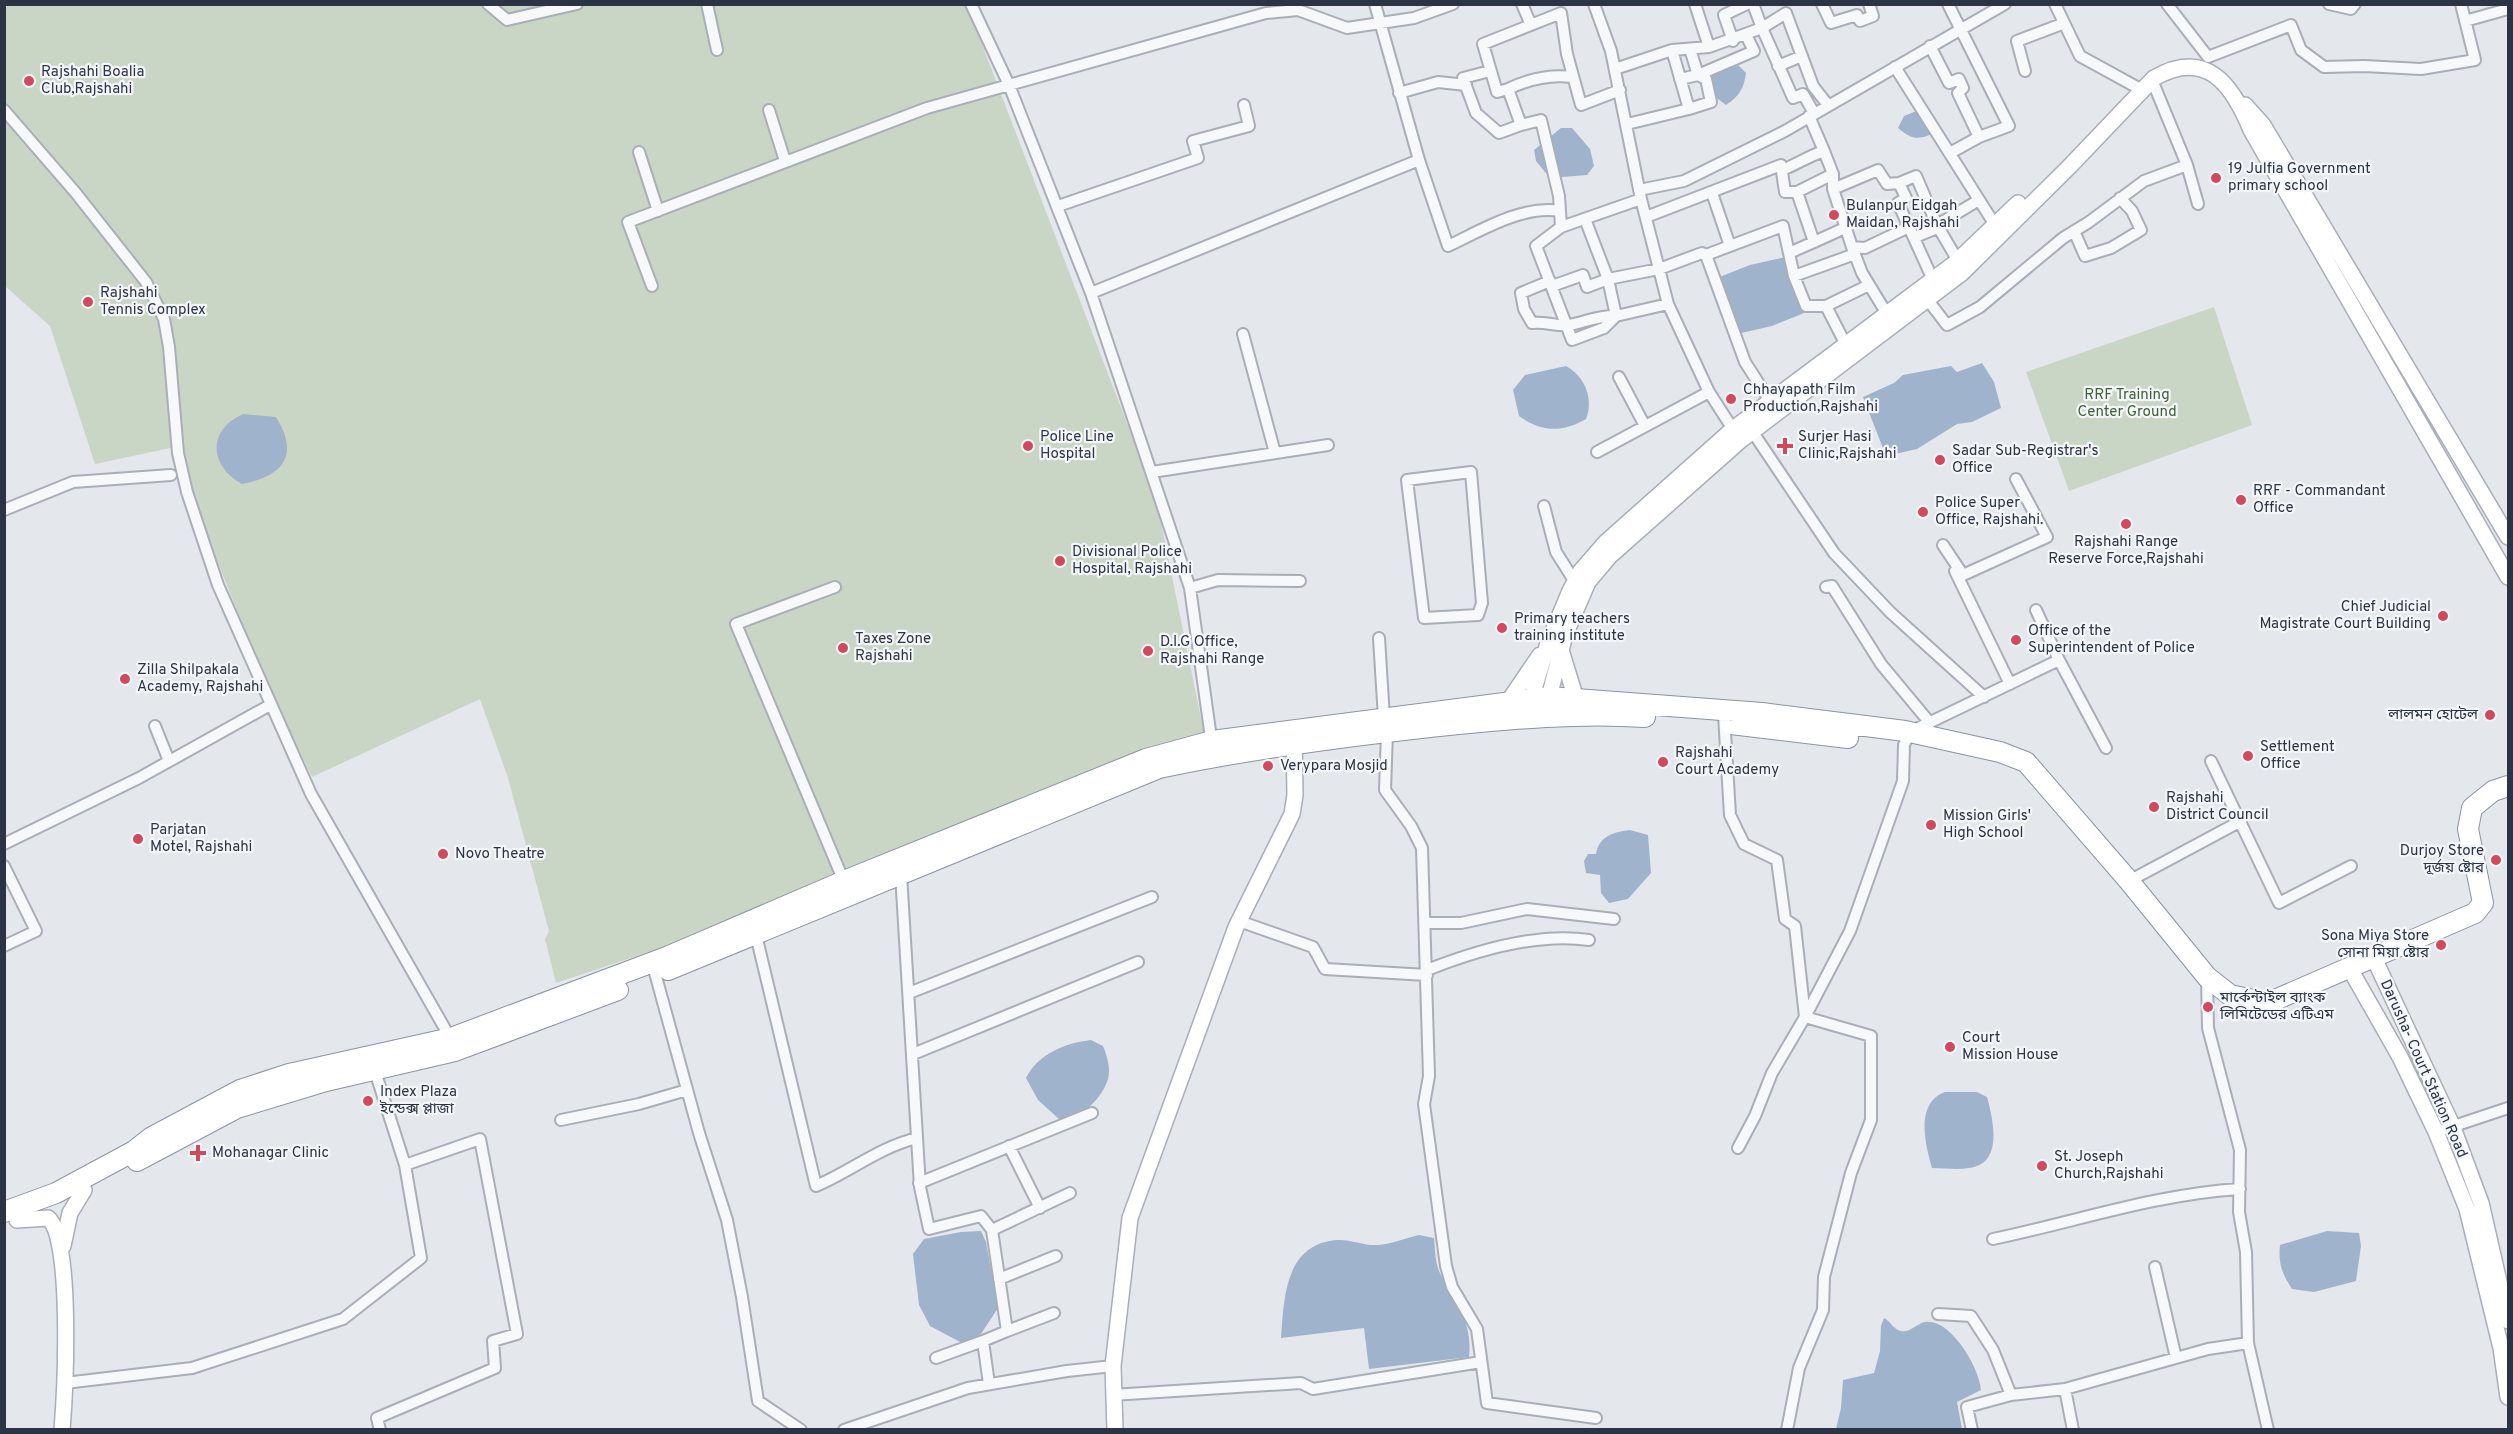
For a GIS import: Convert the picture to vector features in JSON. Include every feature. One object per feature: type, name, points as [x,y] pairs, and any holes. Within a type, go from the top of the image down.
[{"type":"highway","points":[[9,1218],[60,1203],[237,1108],[372,1064],[453,1045],[655,968],[1146,759],[1294,737],[1537,707],[1576,699],[2000,752],[2026,762],[2129,881],[2207,977],[2230,994],[2268,1003],[2475,913],[2483,903],[2468,829],[2472,808],[2493,791],[2508,786]]},
{"type":"highway","points":[[1385,725],[1508,702],[1632,716],[1724,717]]},
{"type":"highway","points":[[655,968],[756,935],[847,888],[901,874],[1159,768],[1213,749]]},
{"type":"highway","points":[[9,1218],[134,1151],[152,1137],[240,1090],[289,1074],[372,1064]]},
{"type":"street","points":[[488,4],[507,20],[577,4]]},
{"type":"street","points":[[707,4],[717,50]]},
{"type":"street","points":[[971,4],[1009,85],[1091,293],[1190,588],[1213,749]]},
{"type":"street","points":[[1375,4],[1419,160],[1448,246],[1508,218],[1546,209],[1560,211]]},
{"type":"street","points":[[652,286],[628,222],[927,108],[1266,13],[1298,10],[1347,28],[1380,25],[1414,18],[1453,4]]},
{"type":"street","points":[[1522,4],[1531,25]]},
{"type":"street","points":[[1594,4],[1615,69],[1640,194],[1668,304],[1709,392],[1743,430],[1834,553],[1890,612],[1984,697]]},
{"type":"street","points":[[1695,4],[1709,47]]},
{"type":"street","points":[[1732,41],[1724,15],[1747,4]]},
{"type":"street","points":[[1753,4],[1793,98],[1803,94],[1833,174],[1833,189],[1853,251],[1869,285],[1887,314]]},
{"type":"street","points":[[1822,4],[1831,23],[1857,15],[1860,21],[1873,16],[1869,4]]},
{"type":"street","points":[[1948,4],[2009,126],[1979,137],[1950,153]]},
{"type":"street","points":[[1668,304],[1616,316],[1604,328],[1572,340],[1536,246],[1561,227],[1585,219],[1640,194],[1684,181],[1785,131],[2005,4]]},
{"type":"street","points":[[2055,4],[2062,24],[2080,56],[2147,85],[2187,165],[2199,204]]},
{"type":"street","points":[[2167,4],[2208,57],[2290,25],[2301,50],[2324,67],[2421,69],[2475,60],[2461,4]]},
{"type":"street","points":[[2329,4],[2351,9],[2355,4]]},
{"type":"street","points":[[2465,21],[2508,9]]},
{"type":"street","points":[[1572,77],[1554,75],[1523,82],[1497,92],[1483,44],[1561,13],[1572,77],[1581,105],[1620,90]]},
{"type":"street","points":[[1615,69],[1672,50],[1709,47],[1732,41],[1762,28],[1786,13],[1813,86],[1828,105]]},
{"type":"street","points":[[2025,71],[2018,41],[2062,24]]},
{"type":"street","points":[[1680,79],[1698,75],[1754,51],[1746,35]]},
{"type":"street","points":[[1930,46],[1949,83],[1959,79],[1963,87],[1958,93],[1979,137]]},
{"type":"street","points":[[1627,124],[1711,102],[1706,79],[1698,75],[1690,49]]},
{"type":"street","points":[[1672,50],[1689,109]]},
{"type":"street","points":[[1778,66],[1802,56]]},
{"type":"street","points":[[1895,66],[1995,225]]},
{"type":"street","points":[[1537,707],[1575,582],[1606,542],[1743,430],[1927,299],[1970,265],[2070,166],[2147,85],[2169,69],[2185,66],[2205,68],[2231,90],[2251,130],[2309,215],[2508,537]]},
{"type":"street","points":[[1490,71],[1463,78],[1476,113],[1499,133],[1541,120],[1559,196],[1561,227]]},
{"type":"street","points":[[1399,93],[1438,82],[1466,85]]},
{"type":"street","points":[[1508,89],[1521,125]]},
{"type":"street","points":[[1058,206],[1198,158],[1193,141],[1249,126],[1244,105]]},
{"type":"street","points":[[1508,702],[1565,635],[1588,582],[1610,556],[1743,430],[1770,401],[1958,261],[2085,138],[2125,107]]},
{"type":"street","points":[[4,110],[75,192],[139,273],[164,320],[169,347],[178,453],[187,492],[218,585],[270,705],[326,821],[453,1045]]},
{"type":"street","points":[[769,111],[785,161]]},
{"type":"street","points":[[1782,170],[1802,162],[1808,156],[1824,151]]},
{"type":"street","points":[[639,152],[658,211]]},
{"type":"street","points":[[1091,293],[1419,160]]},
{"type":"street","points":[[1646,217],[1781,165],[1785,192],[1797,192],[1833,174]]},
{"type":"street","points":[[1927,299],[1947,325],[1996,295],[2074,231],[2145,182],[2187,165]]},
{"type":"street","points":[[1833,189],[1878,170],[1887,184],[1899,183],[1916,176],[1937,226],[1958,261]]},
{"type":"street","points":[[1899,183],[1906,198],[1898,203],[1933,280]]},
{"type":"street","points":[[1797,192],[1814,243]]},
{"type":"street","points":[[1712,193],[1730,246]]},
{"type":"street","points":[[2074,231],[2085,255],[2111,248],[2141,230],[2132,211],[2120,198]]},
{"type":"street","points":[[1794,276],[1853,251],[1937,226],[1979,200]]},
{"type":"street","points":[[2309,215],[2508,577]]},
{"type":"street","points":[[1585,219],[1608,279],[1616,316]]},
{"type":"street","points":[[1567,326],[1543,321],[1532,323],[1524,309],[1521,293],[1583,274],[1587,287],[1608,279],[1659,268],[1702,253],[1706,255],[1783,226],[1794,276],[1806,306],[1826,306],[1869,285]]},
{"type":"street","points":[[1789,253],[1845,228]]},
{"type":"street","points":[[1706,255],[1745,362],[1770,401]]},
{"type":"street","points":[[1826,306],[1846,345]]},
{"type":"street","points":[[1243,334],[1275,453]]},
{"type":"street","points":[[1619,377],[1645,426]]},
{"type":"street","points":[[1597,452],[1709,392]]},
{"type":"street","points":[[1152,472],[1328,445]]},
{"type":"street","points":[[1471,472],[1482,603],[1478,615],[1424,618],[1407,480],[1471,472]]},
{"type":"street","points":[[4,510],[73,482],[171,475]]},
{"type":"street","points":[[2010,684],[1941,542],[1963,575],[2047,537],[2016,479]]},
{"type":"street","points":[[1544,506],[1556,552],[1575,582]]},
{"type":"street","points":[[1190,588],[1218,580],[1300,580]]},
{"type":"street","points":[[1826,587],[1832,586],[1881,664],[1930,723]]},
{"type":"street","points":[[835,587],[736,624],[847,888]]},
{"type":"street","points":[[2036,610],[2059,660],[2106,747]]},
{"type":"street","points":[[1378,638],[1385,725],[1385,790],[1411,826],[1422,848],[1429,1076],[1424,1104],[1446,1266],[1452,1287],[1477,1329],[1487,1403],[1596,1418]]},
{"type":"street","points":[[1554,646],[1576,699]]},
{"type":"street","points":[[1738,1148],[1755,1116],[1772,1072],[1805,1017],[1850,931],[1903,781],[1907,739],[1930,723],[2059,660]]},
{"type":"street","points":[[4,844],[169,761],[270,705]]},
{"type":"street","points":[[1724,717],[1730,815],[1744,844],[1777,860],[1785,919],[1795,926],[1805,1017]]},
{"type":"street","points":[[155,726],[169,761]]},
{"type":"street","points":[[1116,1430],[1112,1395],[1113,1366],[1130,1218],[1239,921],[1292,814],[1295,795],[1294,737]]},
{"type":"street","points":[[2211,761],[2279,903],[2351,866]]},
{"type":"street","points":[[2129,881],[2241,821]]},
{"type":"street","points":[[4,866],[36,931],[4,946]]},
{"type":"street","points":[[901,874],[919,1183],[929,1228],[981,1216],[992,1230],[1007,1331]]},
{"type":"street","points":[[909,993],[1152,897]]},
{"type":"street","points":[[1426,923],[1461,923],[1527,909],[1614,919]]},
{"type":"street","points":[[1239,921],[1313,947],[1325,969],[1427,973],[1473,951],[1567,936],[1589,940]]},
{"type":"street","points":[[756,935],[816,1186],[846,1172],[892,1144],[917,1138]]},
{"type":"street","name":"Darusha- Court Station Road","points":[[2373,956],[2452,1125],[2481,1203],[2508,1321]]},
{"type":"street","points":[[913,1054],[1138,962]]},
{"type":"street","points":[[655,968],[687,1090],[727,1220],[758,1401],[801,1430]]},
{"type":"street","name":"Darusha- Court Station Road","points":[[2350,969],[2400,1057],[2436,1132],[2467,1209],[2505,1347],[2508,1397]]},
{"type":"street","points":[[2207,977],[2208,1028],[2240,1150],[2239,1212],[2246,1252],[2248,1343],[2268,1429],[2256,1430]]},
{"type":"street","points":[[1787,1430],[1799,1368],[1823,1310],[1824,1277],[1851,1173],[1871,1120],[1871,1036],[1805,1017]]},
{"type":"street","points":[[65,1383],[192,1368],[343,1319],[421,1258],[405,1165],[372,1064]]},
{"type":"street","points":[[561,1120],[639,1104],[687,1090]]},
{"type":"street","points":[[2436,1132],[2508,1108]]},
{"type":"street","points":[[919,1183],[1092,1113]]},
{"type":"street","points":[[380,1430],[377,1418],[495,1368],[492,1341],[517,1334],[480,1139],[405,1165]]},
{"type":"street","points":[[1009,1146],[1040,1208]]},
{"type":"street","points":[[1993,1239],[2079,1216],[2203,1191],[2240,1189]]},
{"type":"street","points":[[62,1430],[65,1383],[62,1249],[70,1213],[84,1190]]},
{"type":"street","points":[[992,1230],[1070,1193]]},
{"type":"street","points":[[9,1218],[48,1218],[52,1221],[62,1249]]},
{"type":"street","points":[[999,1279],[1056,1256]]},
{"type":"street","points":[[2155,1267],[2176,1358]]},
{"type":"street","points":[[936,1358],[1054,1314]]},
{"type":"street","points":[[1938,1314],[1971,1316],[1993,1350],[2011,1395]]},
{"type":"street","points":[[983,1341],[989,1384]]},
{"type":"street","points":[[1972,1430],[1967,1407],[2011,1395],[2065,1389],[2208,1349],[2248,1343]]},
{"type":"street","points":[[1112,1395],[1302,1383],[1313,1389],[1481,1362]]},
{"type":"street","points":[[844,1430],[968,1388],[1113,1366]]},
{"type":"street","points":[[2065,1389],[2073,1430]]},
{"type":"green space","points":[[4,5],[967,5],[1144,468],[1161,523],[1204,733],[723,927],[556,983],[545,939],[549,931],[508,778],[480,699],[312,777],[264,677],[205,531],[187,478],[168,318],[84,198],[5,103]]},
{"type":"green space","name":"Rajshahi Tennis Complex","points":[[5,113],[143,283],[161,319],[175,447],[95,464],[50,326],[5,286]]},
{"type":"green space","name":"RRF Training Center Ground","points":[[2214,307],[2252,425],[2069,491],[2026,372]]},
{"type":"water","points":[[1737,64],[1746,73],[1744,83],[1738,95],[1726,105],[1714,96],[1710,77],[1716,72]]},
{"type":"water","points":[[1919,110],[1933,133],[1915,138],[1898,128],[1904,116]]},
{"type":"water","points":[[1561,128],[1572,128],[1590,149],[1594,166],[1587,175],[1550,178],[1536,161],[1534,150]]},
{"type":"water","points":[[1786,257],[1804,313],[1772,326],[1737,334],[1717,278],[1750,265]]},
{"type":"water","points":[[1982,363],[1994,382],[2001,408],[1972,422],[1957,424],[1917,449],[1886,456],[1863,397],[1894,383],[1903,375],[1951,366],[1957,372]]},
{"type":"water","points":[[1566,366],[1573,370],[1586,389],[1589,404],[1586,419],[1568,427],[1552,429],[1535,425],[1519,416],[1513,390],[1525,375]]},
{"type":"water","points":[[243,414],[276,417],[287,443],[287,453],[277,470],[268,476],[242,484],[223,468],[218,458],[217,448],[218,438],[223,429]]},
{"type":"water","points":[[1630,830],[1648,835],[1651,873],[1628,899],[1609,903],[1601,893],[1600,875],[1586,873],[1584,861],[1588,854],[1596,854],[1600,843],[1608,836]]},
{"type":"water","points":[[1091,1040],[1103,1046],[1107,1058],[1109,1075],[1105,1087],[1095,1101],[1082,1112],[1059,1119],[1038,1100],[1026,1078],[1038,1062],[1053,1051]]},
{"type":"water","points":[[1945,1092],[1977,1092],[1987,1097],[1992,1117],[1992,1150],[1980,1165],[1964,1169],[1932,1168],[1925,1136],[1926,1115],[1929,1105]]},
{"type":"water","points":[[981,1231],[986,1242],[998,1308],[981,1334],[964,1344],[930,1326],[919,1305],[913,1254],[924,1239]]},
{"type":"water","points":[[2327,1231],[2359,1233],[2361,1246],[2356,1281],[2314,1292],[2292,1289],[2282,1268],[2280,1245]]},
{"type":"water","points":[[1419,1235],[1434,1238],[1439,1271],[1465,1321],[1469,1357],[1369,1369],[1364,1328],[1281,1338],[1286,1290],[1297,1262],[1307,1251],[1320,1244],[1337,1240],[1378,1245]]},
{"type":"water","points":[[1884,1318],[1896,1329],[1902,1331],[1925,1322],[1935,1323],[1954,1336],[1970,1358],[1981,1390],[1957,1402],[1962,1429],[1836,1429],[1841,1408],[1843,1380],[1874,1373],[1880,1351],[1881,1326]]},
{"type":"place","name":"Rajshahi Boalia Club,Rajshahi","points":[[29,81]]},
{"type":"place","name":"19 Julfia Government primary school","points":[[2216,178]]},
{"type":"place","name":"Bulanpur Eidgah Maidan, Rajshahi","points":[[1834,215]]},
{"type":"place","name":"Rajshahi Tennis Complex","points":[[88,302]]},
{"type":"place","name":"Chhayapath Film Production,Rajshahi","points":[[1731,399]]},
{"type":"place","name":"Police Line Hospital","points":[[1028,446]]},
{"type":"place","name":"Surjer Hasi Clinic,Rajshahi","points":[[1785,446]]},
{"type":"place","name":"Sadar Sub-Registrar's Office","points":[[1940,460]]},
{"type":"place","name":"RRF - Commandant Office","points":[[2241,500]]},
{"type":"place","name":"Police Super Office, Rajshahi.","points":[[1923,512]]},
{"type":"place","name":"Rajshahi Range Reserve Force,Rajshahi","points":[[2126,524]]},
{"type":"place","name":"Divisional Police Hospital, Rajshahi","points":[[1060,561]]},
{"type":"place","name":"Chief Judicial Magistrate Court Building","points":[[2443,616]]},
{"type":"place","name":"Primary teachers training institute","points":[[1502,628]]},
{"type":"place","name":"Office of the Superintendent of Police","points":[[2016,640]]},
{"type":"place","name":"Taxes Zone Rajshahi","points":[[843,648]]},
{"type":"place","name":"D.I.G Office, Rajshahi Range","points":[[1148,651]]},
{"type":"place","name":"Zilla Shilpakala Academy, Rajshahi","points":[[125,679]]},
{"type":"place","name":"লালমন হোটেল","points":[[2490,715]]},
{"type":"place","name":"Settlement Office","points":[[2248,756]]},
{"type":"place","name":"Rajshahi Court Academy","points":[[1663,762]]},
{"type":"place","name":"Verypara Mosjid","points":[[1268,766]]},
{"type":"place","name":"Rajshahi District Council","points":[[2154,807]]},
{"type":"place","name":"Mission Girls' High School","points":[[1931,825]]},
{"type":"place","name":"Parjatan Motel, Rajshahi","points":[[138,839]]},
{"type":"place","name":"Novo Theatre","points":[[443,854]]},
{"type":"place","name":"Durjoy Store দূর্জয় ষ্টোর","points":[[2496,860]]},
{"type":"place","name":"Sona Miya Store সোনা মিয়া ষ্টোর","points":[[2441,945]]},
{"type":"place","name":"মার্কেন্টাইল ব্যাংক লিমিটেডের এটিএম","points":[[2208,1007]]},
{"type":"place","name":"Court Mission House","points":[[1950,1047]]},
{"type":"place","name":"Index Plaza ইন্ডেক্স প্লাজা","points":[[368,1101]]},
{"type":"place","name":"Mohanagar Clinic","points":[[198,1153]]},
{"type":"place","name":"St. Joseph Church,Rajshahi","points":[[2042,1166]]}]
